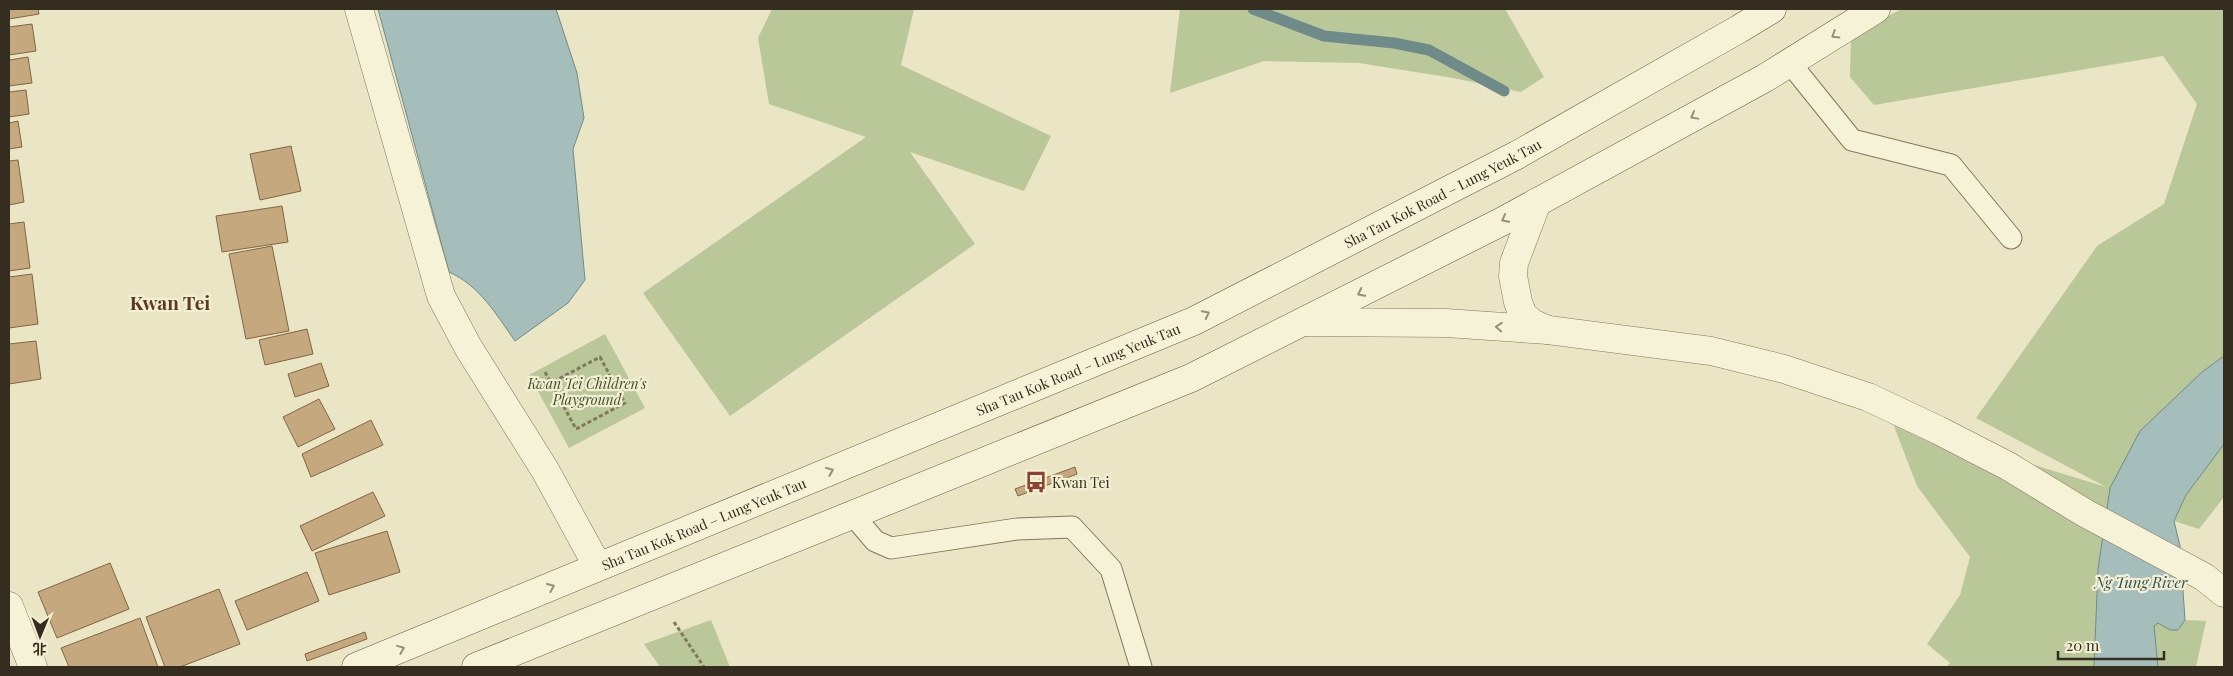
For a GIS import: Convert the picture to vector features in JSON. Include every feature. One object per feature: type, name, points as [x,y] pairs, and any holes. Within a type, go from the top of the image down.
[{"type":"main road","points":[[359,9],[441,296],[468,347],[545,470],[598,567]]},
{"type":"main road","name":"Sha Tau Kok Road – Lung Yeuk Tau","points":[[356,667],[1194,321],[1517,155],[1772,9]]},
{"type":"main road","points":[[476,667],[1191,378],[1537,202],[1790,63],[1876,9]]},
{"type":"main road","points":[[1537,202],[1514,263],[1514,276],[1518,302],[1523,315],[1532,323],[1548,330]]},
{"type":"main road","points":[[1304,322],[1446,323],[1548,330],[1711,352],[1826,382],[1868,397],[2008,466],[2085,513],[2214,585]]},
{"type":"main road","points":[[9,606],[33,667]]},
{"type":"lane","points":[[1790,63],[1852,140],[1951,164],[2011,238]]},
{"type":"lane","points":[[852,515],[875,541],[892,548],[1017,529],[1072,527],[1111,569],[1141,667]]},
{"type":"path","points":[[545,372],[576,429],[625,403],[600,357],[551,383]]},
{"type":"path","points":[[673,621],[704,667]]},
{"type":"green space","points":[[772,9],[914,9],[901,65],[1051,136],[1024,191],[910,152],[975,244],[730,416],[643,293],[866,137],[769,104],[758,38]]},
{"type":"green space","points":[[1180,9],[1505,9],[1544,77],[1521,92],[1453,78],[1359,63],[1264,61],[1170,93]]},
{"type":"green space","points":[[1902,9],[2224,9],[2224,356],[2202,372],[2098,569],[2094,667],[1946,667],[1950,663],[1927,644],[1960,595],[1970,557],[1917,486],[1892,421],[2106,487],[1976,418],[2097,246],[2164,204],[2197,104],[2163,56],[1874,105],[1850,77],[1851,35]]},
{"type":"green space","name":"Kwan Tei Children's Playground","points":[[605,334],[645,408],[569,448],[529,375]]},
{"type":"green space","points":[[2224,444],[2224,497],[2199,529],[2174,521],[2186,495]]},
{"type":"green space","points":[[711,620],[730,667],[660,667],[644,644]]},
{"type":"green space","points":[[2185,620],[2206,621],[2196,667],[2158,667],[2154,626],[2158,623],[2170,630],[2178,630]]},
{"type":"water","points":[[378,9],[556,9],[577,73],[584,118],[573,149],[585,280],[568,303],[515,341],[494,311],[478,293],[470,285],[449,272]]},
{"type":"water","name":"Ng Tung River","points":[[2224,356],[2224,444],[2186,495],[2174,521],[2180,546],[2185,620],[2178,630],[2170,630],[2158,623],[2154,626],[2158,667],[2094,667],[2098,569],[2110,488],[2140,431],[2202,372]]},
{"type":"building","points":[[9,9],[38,9],[39,14],[9,19]]},
{"type":"building","points":[[32,24],[36,51],[9,55],[9,27]]},
{"type":"building","points":[[28,57],[32,83],[9,86],[9,60]]},
{"type":"building","points":[[26,90],[29,114],[9,117],[9,92]]},
{"type":"building","points":[[18,121],[22,147],[9,149],[9,123]]},
{"type":"building","points":[[291,146],[301,191],[260,200],[250,154]]},
{"type":"building","points":[[18,160],[24,202],[9,205],[9,161]]},
{"type":"building","points":[[282,206],[288,242],[222,252],[216,216]]},
{"type":"building","points":[[24,222],[30,268],[9,271],[9,224]]},
{"type":"building","points":[[272,246],[289,331],[246,339],[229,254]]},
{"type":"building","points":[[32,274],[38,324],[9,328],[9,277]]},
{"type":"building","points":[[307,329],[313,354],[265,365],[259,340]]},
{"type":"building","points":[[36,341],[41,379],[9,384],[9,344]]},
{"type":"building","points":[[321,363],[329,386],[295,397],[288,374]]},
{"type":"building","points":[[319,399],[335,429],[298,447],[283,417]]},
{"type":"building","points":[[371,420],[383,445],[311,477],[302,454]]},
{"type":"building","points":[[1075,467],[1077,474],[1018,496],[1015,489]]},
{"type":"building","points":[[373,492],[385,516],[312,551],[300,526]]},
{"type":"building","points":[[387,531],[400,572],[329,595],[315,553]]},
{"type":"building","points":[[110,563],[129,609],[57,638],[38,592]]},
{"type":"building","points":[[307,572],[319,601],[247,630],[235,601]]},
{"type":"building","points":[[219,589],[240,644],[180,667],[165,667],[146,617]]},
{"type":"building","points":[[140,618],[158,667],[69,667],[61,648]]},
{"type":"building","points":[[365,632],[367,639],[307,661],[305,654]]},
{"type":"waterway","points":[[1253,9],[1324,36],[1394,43],[1429,50],[1504,91]]},
{"type":"place","name":"Kwan Tei","points":[[1036,482]]},
{"type":"district","name":"Kwan Tei","points":[[170,302]]}]
